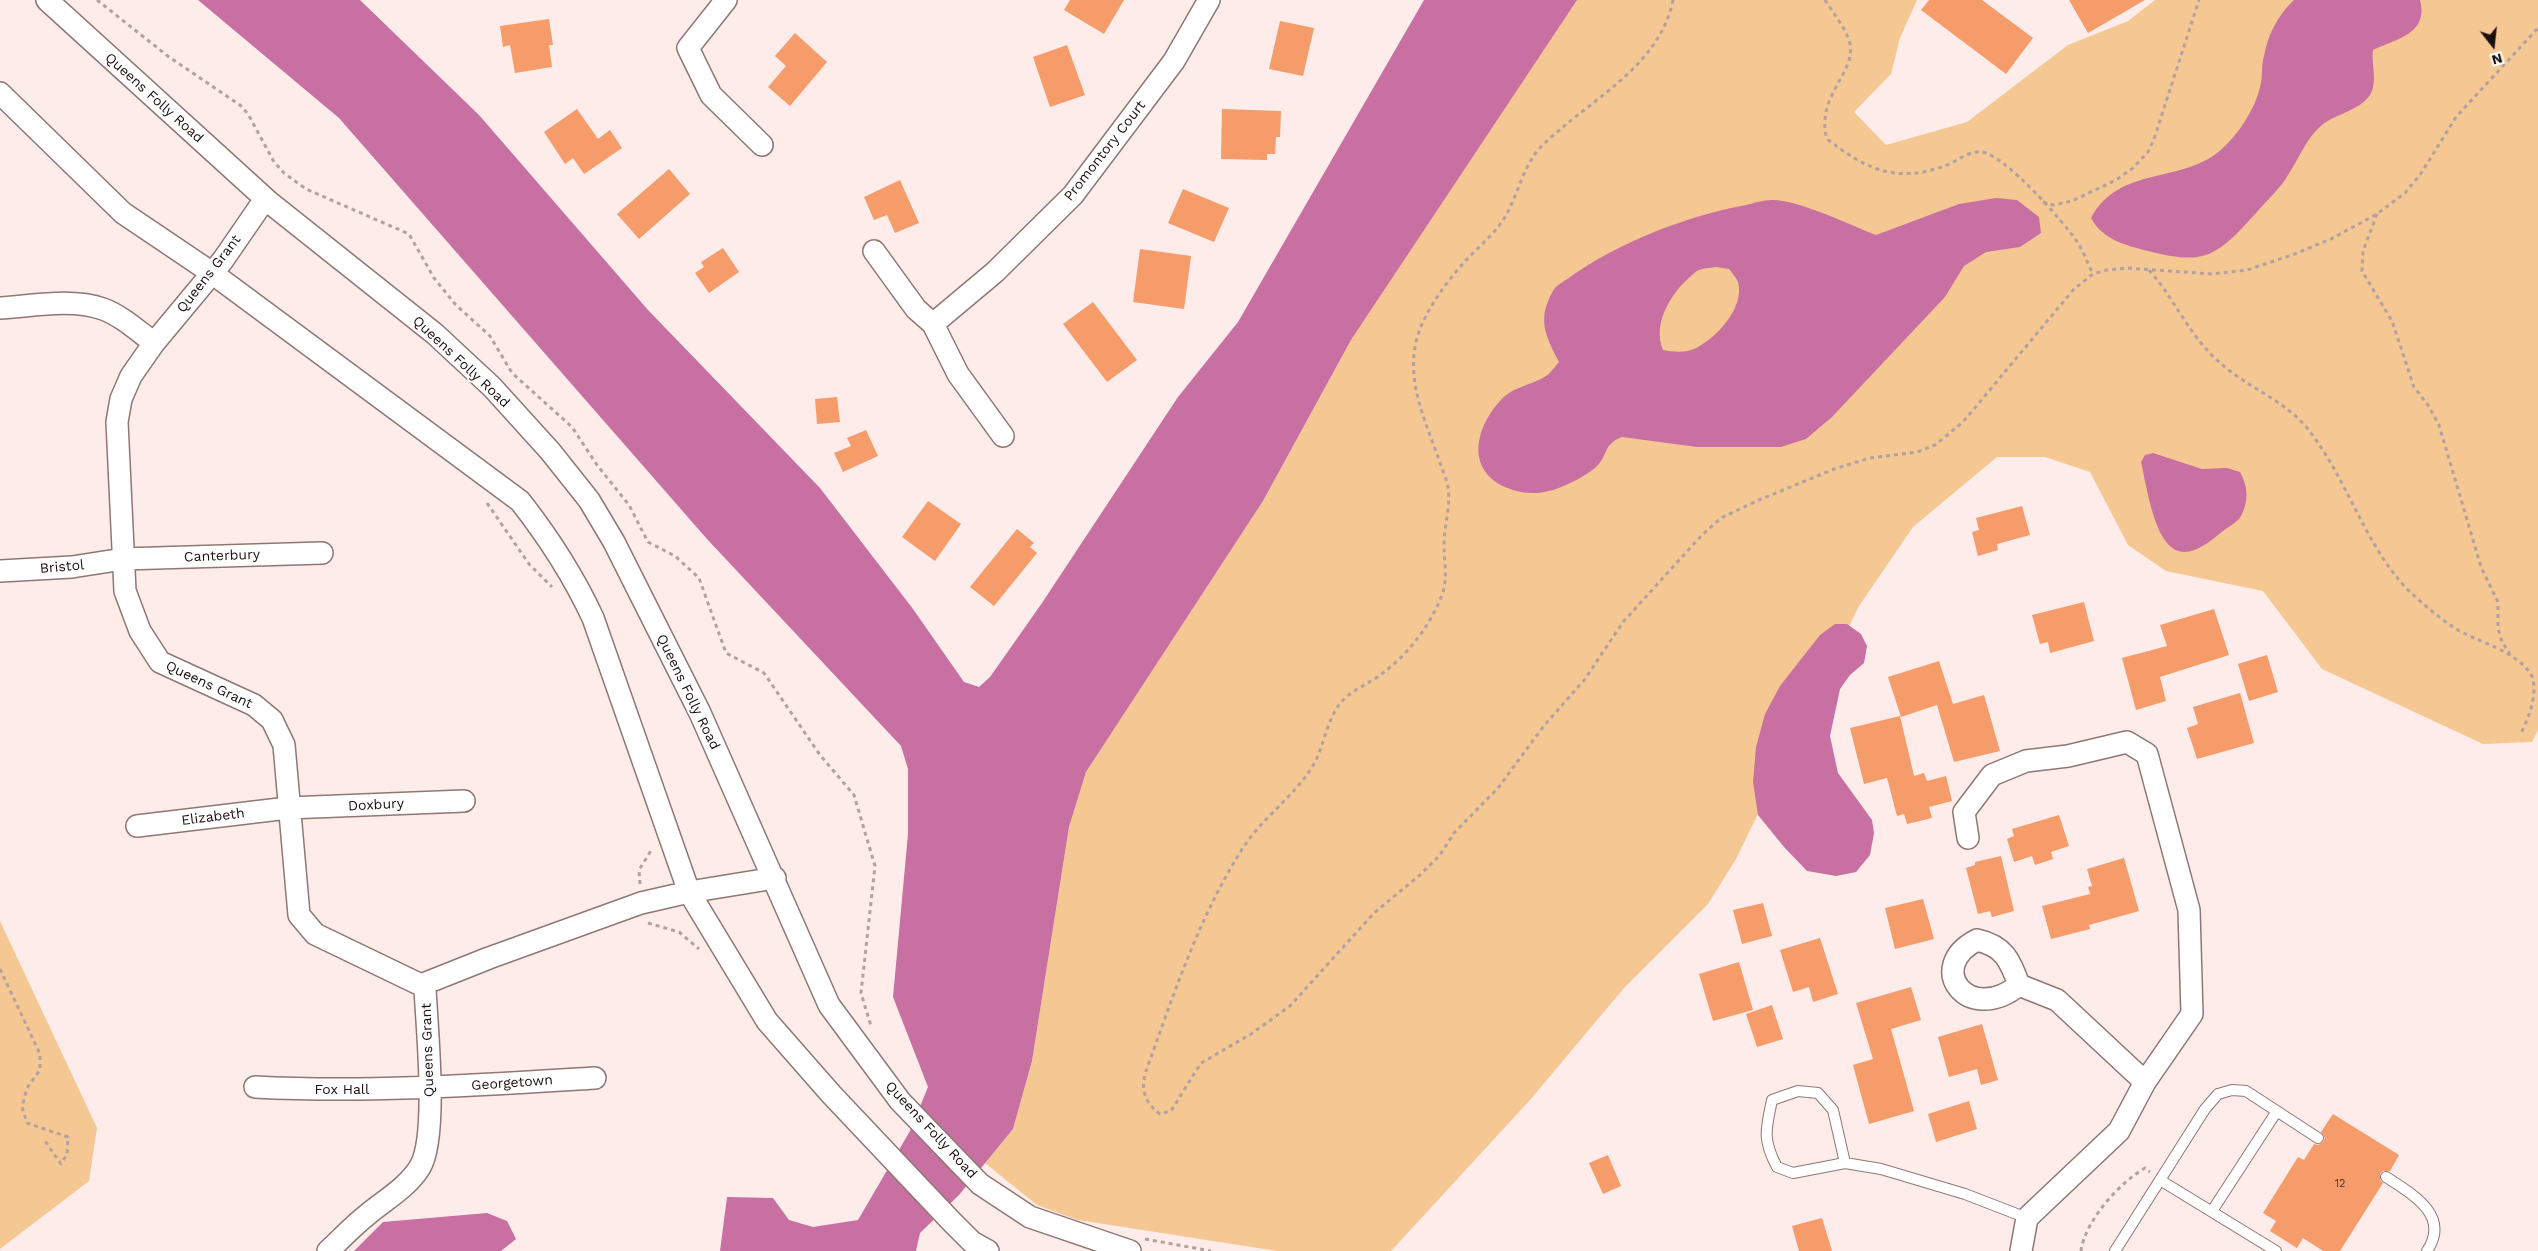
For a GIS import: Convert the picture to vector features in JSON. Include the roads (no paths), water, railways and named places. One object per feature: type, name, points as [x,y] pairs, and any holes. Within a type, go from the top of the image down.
[{"type":"street","name":"Queens Folly Road","points":[[47,0],[265,199],[435,334],[492,387],[550,451],[589,500],[614,542],[700,713],[830,1005],[900,1100],[980,1184],[1030,1217],[1130,1251]]},
{"type":"street","points":[[726,0],[688,48],[711,95],[762,145]]},
{"type":"street","name":"Promontory Court","points":[[933,324],[995,272],[1073,195],[1174,61],[1209,0]]},
{"type":"street","points":[[0,93],[123,212],[212,273],[520,500],[545,532],[574,579],[593,618],[689,892],[767,1021],[830,1094],[951,1221],[972,1242],[988,1251]]},
{"type":"street","name":"Queens Grant","points":[[265,199],[212,273],[154,343],[131,376],[121,399],[117,422],[123,559],[125,591],[140,631],[160,662],[254,705],[272,720],[284,745],[288,808],[299,914],[315,934],[421,985],[425,989],[430,1114],[427,1147],[421,1166],[402,1188],[365,1216],[328,1251]]},
{"type":"street","points":[[874,251],[916,309],[933,324],[958,374],[1003,436]]},
{"type":"street","points":[[0,308],[61,303],[87,305],[120,318],[154,343]]},
{"type":"street","name":"Canterbury","points":[[123,559],[322,554]]},
{"type":"street","name":"Bristol","points":[[0,571],[72,567],[123,559]]},
{"type":"street","points":[[1968,838],[1964,812],[1992,775],[2026,761],[2068,756],[2127,742],[2147,754],[2189,910],[2192,1014],[2145,1082],[2119,1131],[2026,1218],[2020,1251]]},
{"type":"street","name":"Doxbury","points":[[288,808],[464,801]]},
{"type":"street","name":"Elizabeth","points":[[137,826],[288,808]]},
{"type":"street","points":[[421,985],[641,903],[689,892],[775,878]]},
{"type":"street","points":[[2019,985],[2057,1000],[2145,1082]]},
{"type":"street","name":"Georgetown","points":[[429,1088],[595,1078]]},
{"type":"street","name":"Fox Hall","points":[[255,1087],[325,1091],[429,1088]]},
{"type":"lane","points":[[2115,1251],[2205,1108],[2218,1094],[2232,1090],[2246,1091],[2318,1138]]},
{"type":"lane","points":[[1845,1163],[1833,1110],[1818,1093],[1798,1091],[1772,1100],[1766,1130],[1768,1150],[1777,1167],[1793,1173],[1845,1163],[1915,1177],[2026,1218]]},
{"type":"lane","points":[[2212,1211],[2277,1111]]},
{"type":"lane","points":[[2386,1177],[2414,1196],[2433,1219],[2435,1232],[2427,1251]]},
{"type":"lane","points":[[2160,1180],[2276,1251]]}]
